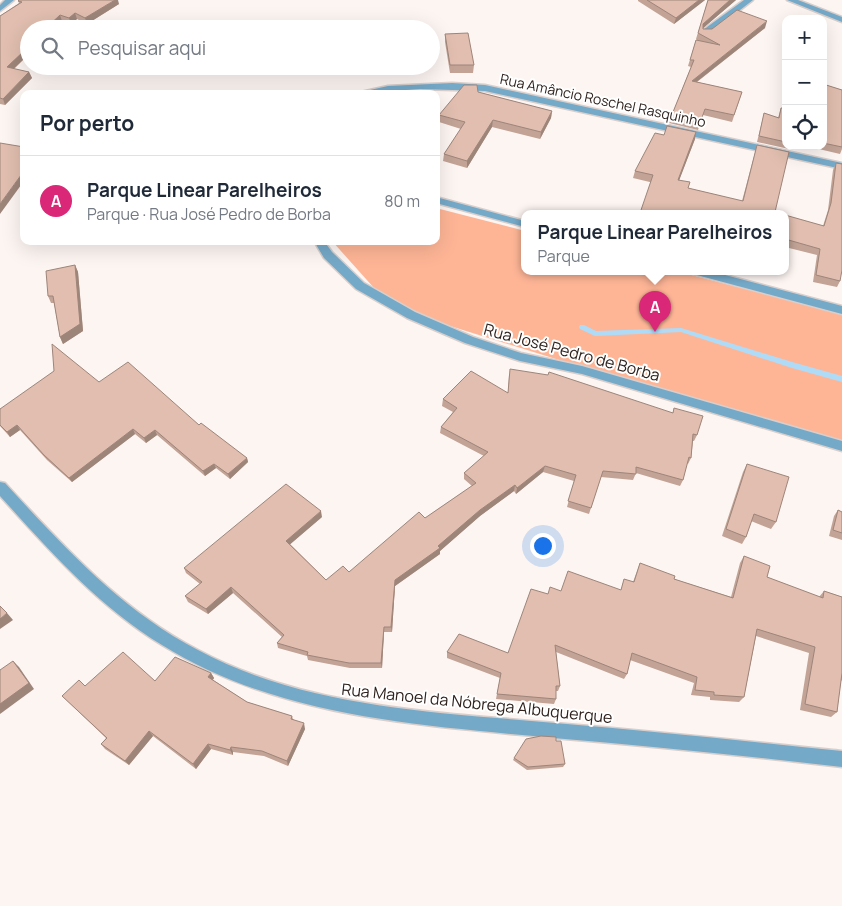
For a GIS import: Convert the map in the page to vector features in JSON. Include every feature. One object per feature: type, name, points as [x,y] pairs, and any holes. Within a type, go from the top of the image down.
[{"type":"street","points":[[0,9],[10,0]]},
{"type":"street","points":[[706,32],[749,0]]},
{"type":"street","points":[[791,0],[842,20]]},
{"type":"street","name":"Rua Amâncio Roschel Rasquinho","points":[[382,90],[401,87],[448,85],[485,88],[842,166]]},
{"type":"street","points":[[440,201],[521,223]]},
{"type":"street","name":"Rua José Pedro de Borba","points":[[321,245],[328,255],[360,286],[404,311],[469,340],[520,357],[582,370],[842,446]]},
{"type":"street","points":[[712,275],[842,310]]},
{"type":"street","name":"Rua Manoel da Nóbrega Albuquerque","points":[[0,487],[68,560],[128,612],[193,655],[253,682],[329,704],[457,722],[842,759]]},
{"type":"shaded area","points":[[440,209],[521,230],[521,275],[691,275],[842,314],[842,447],[431,320],[383,298],[336,245],[440,245]]},
{"type":"building","points":[[115,0],[85,18],[75,13],[69,18],[60,15],[55,20],[20,20],[20,55],[7,67],[20,70],[20,75],[26,75],[3,99],[0,98],[0,16],[22,2],[18,1]]},
{"type":"building","points":[[647,0],[699,0],[676,18]]},
{"type":"building","points":[[708,0],[730,0],[703,24],[703,29],[712,29],[737,10],[767,21],[692,81],[742,92],[734,115],[705,109],[700,123],[671,117],[694,60],[690,60],[696,40],[720,45],[698,33]]},
{"type":"building","points":[[468,33],[474,65],[450,65],[445,34]]},
{"type":"building","points":[[464,85],[477,85],[478,92],[552,111],[541,132],[493,120],[467,161],[444,154],[465,122],[440,114]]},
{"type":"building","points":[[827,85],[842,90],[842,147],[827,144]]},
{"type":"building","points":[[782,108],[782,141],[759,136],[764,113],[779,118]]},
{"type":"building","points":[[667,126],[696,132],[678,180],[690,182],[688,188],[743,201],[757,145],[789,152],[775,210],[641,210],[653,175],[635,171],[655,133],[664,135]]},
{"type":"building","points":[[0,143],[20,146],[20,176],[0,204]]},
{"type":"building","points":[[836,163],[842,164],[842,270],[840,281],[816,275],[820,249],[789,240],[789,216],[824,226],[831,203]]},
{"type":"building","points":[[75,265],[80,324],[60,337],[53,296],[48,296],[46,271]]},
{"type":"building","points":[[52,344],[99,382],[128,362],[199,425],[201,423],[247,458],[228,474],[214,464],[203,471],[155,430],[144,438],[133,429],[69,478],[44,455],[17,425],[7,432],[0,425],[0,409],[54,371]]},
{"type":"building","points":[[510,369],[548,375],[549,372],[673,413],[674,408],[703,416],[697,435],[693,434],[691,458],[689,457],[683,480],[636,467],[636,474],[603,471],[591,508],[568,501],[576,475],[545,466],[517,488],[515,485],[480,510],[438,546],[440,548],[395,580],[391,627],[384,627],[381,663],[349,663],[307,655],[308,652],[277,643],[284,635],[231,587],[206,609],[185,596],[202,582],[184,568],[286,484],[321,511],[286,541],[326,580],[343,566],[349,572],[419,512],[425,518],[476,483],[464,473],[488,452],[441,427],[457,408],[443,399],[471,371],[508,393]]},
{"type":"building","points":[[747,464],[789,477],[776,522],[754,514],[746,537],[726,529]]},
{"type":"building","points":[[838,510],[842,512],[842,533],[833,530]]},
{"type":"building","points":[[744,556],[770,566],[767,577],[823,598],[824,591],[842,597],[842,673],[837,712],[805,704],[815,647],[757,629],[744,697],[714,695],[714,692],[695,690],[697,677],[632,653],[627,674],[555,645],[560,686],[556,686],[556,699],[497,694],[501,673],[447,652],[459,634],[508,653],[531,589],[548,594],[550,587],[561,591],[568,571],[621,590],[624,579],[634,582],[640,563],[675,576],[674,579],[733,598]]},
{"type":"building","points":[[0,606],[7,613],[0,619]]},
{"type":"building","points":[[123,652],[155,681],[175,657],[211,673],[208,677],[247,702],[292,716],[291,719],[304,723],[287,761],[262,751],[231,747],[230,750],[208,744],[193,764],[149,731],[125,761],[101,744],[107,738],[62,696],[79,680],[85,686]]},
{"type":"building","points":[[13,661],[29,683],[0,704],[0,670]]},
{"type":"building","points":[[541,736],[556,737],[556,741],[561,741],[565,764],[528,767],[514,758],[526,739]]},
{"type":"waterway","points":[[582,327],[595,334],[681,330],[842,379]]},
{"type":"place","name":"Parque Linear Parelheiros","points":[[655,332]]}]
